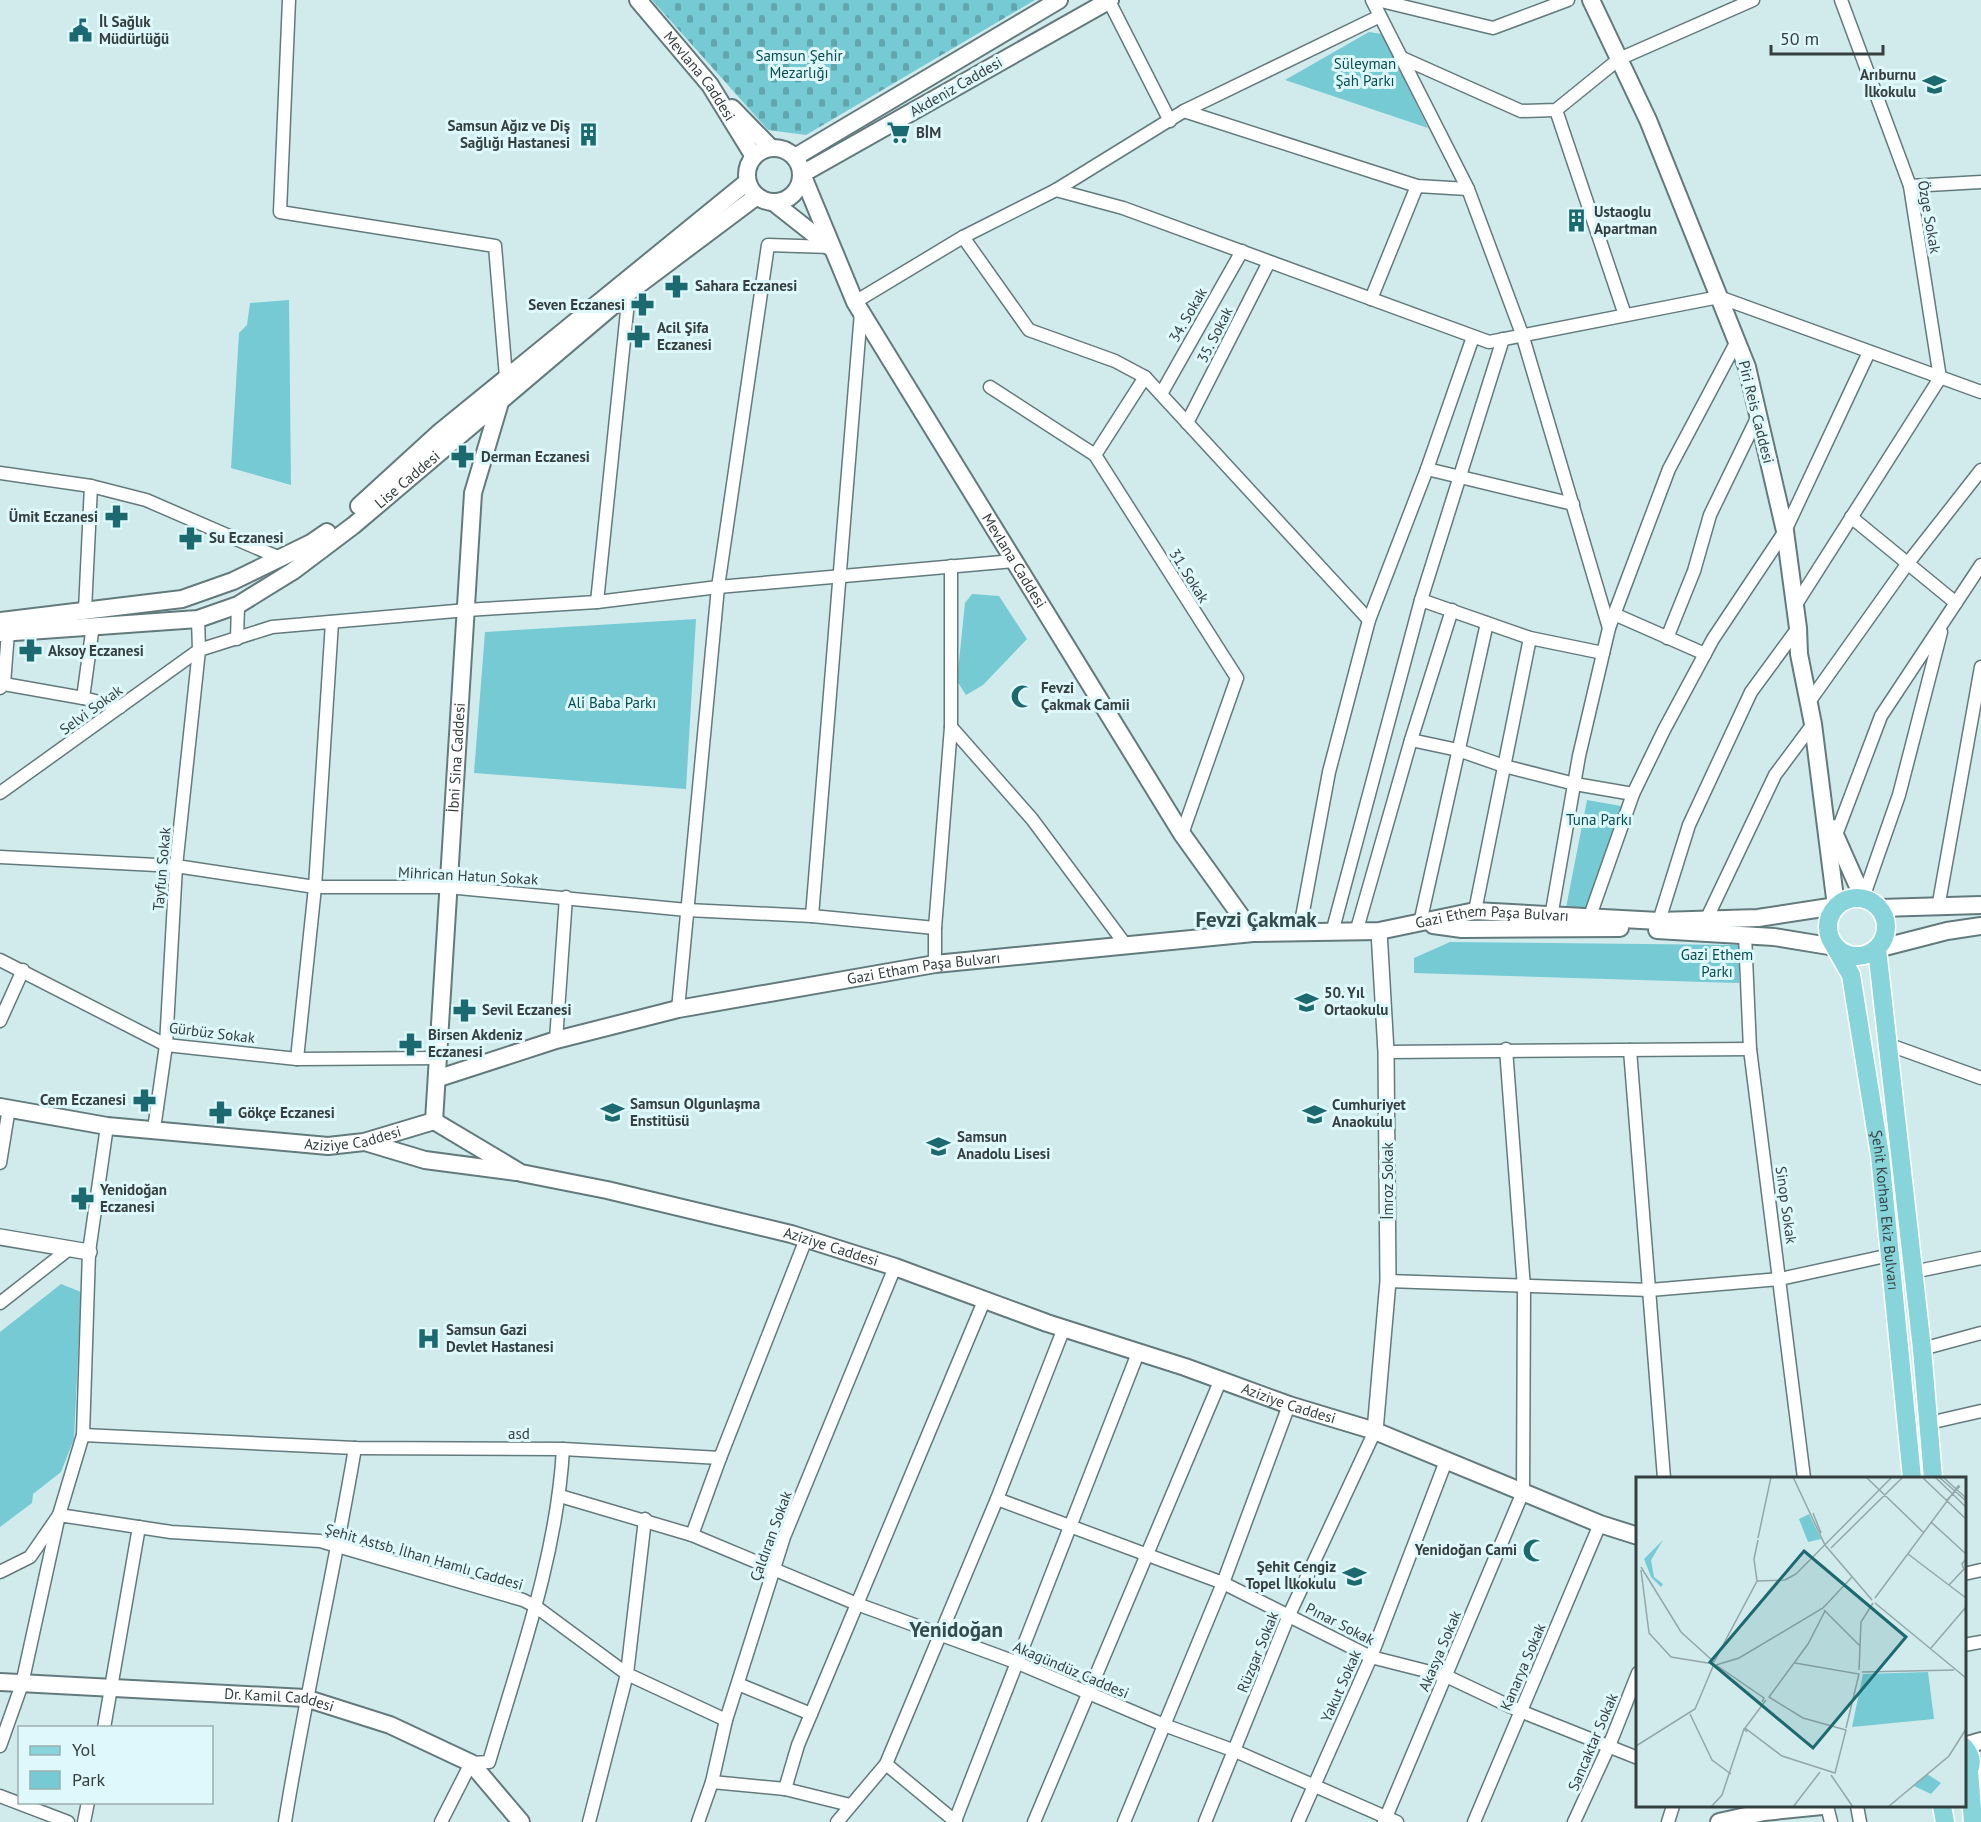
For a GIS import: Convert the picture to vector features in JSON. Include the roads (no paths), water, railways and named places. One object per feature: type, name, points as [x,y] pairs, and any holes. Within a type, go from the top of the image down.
[{"type":"main road","name":"Mevlana Caddesi","points":[[638,0],[710,86],[753,155]]},
{"type":"main road","name":"Akdeniz Caddesi","points":[[795,157],[1059,0]]},
{"type":"main road","name":"Akdeniz Caddesi","points":[[802,174],[1109,0]]},
{"type":"main road","name":"Piri Reis Caddesi","points":[[1591,0],[1648,120],[1747,367],[1785,531],[1796,606],[1798,654],[1813,724],[1836,906]]},
{"type":"main road","points":[[710,86],[770,147]]},
{"type":"main road","points":[[773,202],[790,197],[796,191],[802,174],[795,157],[780,147],[770,147],[753,155],[746,172],[747,182],[757,196],[773,202],[830,247]]},
{"type":"main road","name":"Mevlana Caddesi","points":[[802,174],[830,247],[858,307],[1182,834],[1253,933]]},
{"type":"main road","name":"Lise Caddesi","points":[[3,629],[89,617],[182,599],[233,582],[312,543],[353,512],[440,432],[506,377],[747,182]]},
{"type":"main road","name":"Lise Caddesi","points":[[89,617],[198,619],[238,605],[293,571],[354,525],[501,398],[629,292],[757,196]]},
{"type":"main road","name":"İbni Sina Caddesi","points":[[435,1121],[473,493],[501,398]]},
{"type":"main road","name":"Piri Reis Caddesi","points":[[1825,814],[1863,898]]},
{"type":"main road","points":[[1981,905],[1880,908],[1863,898],[1854,898],[1836,906],[1828,922],[1830,939],[1835,947],[1851,956],[1860,956],[1877,949],[1947,931],[1981,926]]},
{"type":"main road","name":"Gazi Ethem Paşa Bulvarı","points":[[1420,923],[1475,911],[1551,917],[1590,916],[1659,921],[1758,918],[1836,906]]},
{"type":"main road","points":[[1877,949],[1886,933],[1884,916],[1880,908]]},
{"type":"main road","name":"Gazi Etham Paşa Bulvarı","points":[[438,1078],[556,1040],[678,1009],[935,964],[1253,933],[1299,933],[1333,929],[1379,931],[1420,923]]},
{"type":"main road","name":"Gazi Ethem Paşa Bulvarı","points":[[1420,923],[1462,929],[1616,928],[1745,935],[1835,947]]},
{"type":"main road","name":"Şehit Korhan Ekiz Bulvarı","points":[[1835,947],[1851,975],[1880,1155],[1912,1477]]},
{"type":"main road","name":"Şehit Korhan Ekiz Bulvarı","points":[[1877,949],[1922,1349],[1933,1477]]},
{"type":"main road","name":"Aziziye Caddesi","points":[[4,1107],[107,1126],[328,1146],[364,1142],[435,1121],[521,1173],[607,1190],[806,1239],[895,1267],[984,1301],[1221,1379],[1289,1405],[1375,1431],[1600,1524],[1636,1535]]},
{"type":"main road","points":[[364,1142],[425,1160],[521,1173]]},
{"type":"main road","name":"Dr. Kamil Caddesi","points":[[0,1682],[305,1698],[390,1725],[471,1763],[521,1822]]},
{"type":"main road","points":[[1966,1746],[1981,1741]]},
{"type":"main road","points":[[1966,1748],[1971,1757],[1973,1822]]},
{"type":"main road","points":[[1972,1771],[1981,1790]]},
{"type":"main road","points":[[1719,1822],[1814,1807]]},
{"type":"main road","points":[[1942,1807],[1945,1822]]},
{"type":"street","points":[[289,0],[280,212],[495,246],[506,377]]},
{"type":"street","points":[[1109,0],[1170,121]]},
{"type":"street","points":[[1372,0],[1468,189],[1522,334],[1609,628]]},
{"type":"street","points":[[1377,0],[1493,28],[1568,0]]},
{"type":"street","points":[[1400,57],[1521,111],[1556,110],[1619,59],[1753,0]]},
{"type":"street","name":"Özge Sokak","points":[[1841,0],[1910,186],[1940,378]]},
{"type":"street","points":[[812,916],[840,576],[858,307],[963,237],[1056,190],[1184,111],[1380,16]]},
{"type":"street","points":[[1556,110],[1624,315]]},
{"type":"street","points":[[1184,111],[1417,186],[1468,189]]},
{"type":"street","points":[[1910,186],[1981,182]]},
{"type":"street","points":[[1371,299],[1417,186]]},
{"type":"street","points":[[1056,190],[1123,208],[1489,342],[1719,297],[1981,392]]},
{"type":"street","points":[[963,237],[1029,330],[1115,361],[1145,377],[1369,620]]},
{"type":"street","points":[[678,1009],[718,587],[768,245],[830,247]]},
{"type":"street","name":"34. Sokak","points":[[1161,394],[1242,251]]},
{"type":"street","name":"35. Sokak","points":[[1187,423],[1269,262]]},
{"type":"street","points":[[597,603],[629,292]]},
{"type":"street","points":[[1299,933],[1329,772],[1369,620],[1427,469],[1473,336]]},
{"type":"street","points":[[1333,929],[1421,600],[1503,339]]},
{"type":"street","points":[[1551,917],[1575,784],[1609,628],[1669,469],[1737,342]]},
{"type":"street","points":[[1590,916],[1633,794],[1705,654],[1785,531],[1869,352]]},
{"type":"street","points":[[1095,455],[1145,377]]},
{"type":"street","points":[[1796,606],[1940,378]]},
{"type":"street","name":"31. Sokak","points":[[990,387],[1095,455],[1237,678],[1182,834]]},
{"type":"street","points":[[1667,638],[1694,571],[1710,515],[1758,416]]},
{"type":"street","points":[[1427,469],[1572,504]]},
{"type":"street","points":[[1809,702],[1908,563],[1981,470]]},
{"type":"street","points":[[0,473],[91,486],[146,500],[280,558]]},
{"type":"street","points":[[83,698],[89,617],[91,486]]},
{"type":"street","points":[[1851,516],[1956,603]]},
{"type":"street","points":[[199,650],[272,627],[467,610],[597,603],[718,587],[1014,561]]},
{"type":"street","points":[[1836,835],[1881,716],[1956,603],[1975,584],[1981,565]]},
{"type":"street","points":[[935,964],[935,928],[951,727],[951,566]]},
{"type":"street","points":[[1421,600],[1530,638],[1603,653]]},
{"type":"street","points":[[237,639],[238,605]]},
{"type":"street","points":[[1357,929],[1411,740],[1452,610]]},
{"type":"street","points":[[1614,615],[1705,654]]},
{"type":"street","name":"Tayfun Sokak","points":[[154,1129],[166,1045],[176,866],[199,650],[198,619]]},
{"type":"street","points":[[297,1059],[315,887],[332,622]]},
{"type":"street","points":[[1863,898],[1899,795],[1944,622]]},
{"type":"street","points":[[1420,923],[1488,623]]},
{"type":"street","points":[[1659,921],[1689,825],[1751,692],[1798,628]]},
{"type":"street","points":[[3,629],[2,686],[83,698],[120,707]]},
{"type":"street","points":[[1475,911],[1530,638]]},
{"type":"street","name":"Selvi Sokak","points":[[0,794],[199,650]]},
{"type":"street","points":[[1938,908],[1981,667]]},
{"type":"street","points":[[1707,918],[1775,775],[1813,724]]},
{"type":"street","points":[[951,727],[1032,819],[1125,944]]},
{"type":"street","points":[[1411,740],[1458,750],[1504,766],[1575,784],[1633,794]]},
{"type":"street","name":"Mihrican Hatun Sokak","points":[[0,857],[176,866],[315,887],[448,887],[687,910],[812,916],[935,928]]},
{"type":"street","points":[[556,1040],[566,897]]},
{"type":"street","name":"İmroz Sokak","points":[[1375,1431],[1388,1281],[1386,1052],[1379,931]]},
{"type":"street","name":"Sinop Sokak","points":[[1745,935],[1750,1049],[1804,1477]]},
{"type":"street","name":"Gürbüz Sokak","points":[[0,960],[166,1045],[297,1059],[440,1058]]},
{"type":"street","points":[[0,1021],[23,970]]},
{"type":"street","points":[[1887,1044],[1981,1078]]},
{"type":"street","points":[[1506,1049],[1524,1288],[1523,1492]]},
{"type":"street","points":[[1386,1052],[1506,1049],[1750,1049]]},
{"type":"street","points":[[1630,1050],[1664,1477]]},
{"type":"street","points":[[0,1163],[4,1107]]},
{"type":"street","points":[[0,1746],[22,1684],[59,1515],[82,1435],[89,1252],[107,1126]]},
{"type":"street","points":[[0,1237],[89,1252]]},
{"type":"street","points":[[692,1535],[806,1239]]},
{"type":"street","points":[[0,1303],[69,1250]]},
{"type":"street","points":[[1388,1281],[1524,1288],[1650,1290],[1780,1279],[1890,1255]]},
{"type":"street","points":[[1913,1272],[1981,1258]]},
{"type":"street","name":"Çaldıran Sokak","points":[[698,1822],[712,1782],[726,1720],[784,1537],[895,1267]]},
{"type":"street","points":[[785,1789],[811,1714],[984,1301]]},
{"type":"street","points":[[837,1822],[886,1764],[938,1633],[997,1499],[1064,1328]]},
{"type":"street","points":[[1922,1349],[1981,1333]]},
{"type":"street","points":[[886,1764],[956,1822],[1138,1353]]},
{"type":"street","points":[[1034,1822],[1149,1556],[1221,1379]]},
{"type":"street","points":[[1124,1822],[1223,1583],[1289,1405]]},
{"type":"street","points":[[1929,1423],[1981,1411]]},
{"type":"street","name":"Rüzgar Sokak","points":[[1204,1822],[1289,1615],[1375,1431]]},
{"type":"street","name":"asd","points":[[82,1435],[355,1448],[563,1449],[720,1458]]},
{"type":"street","points":[[285,1822],[305,1698],[338,1546],[355,1448]]},
{"type":"street","points":[[441,1822],[471,1763],[489,1762],[535,1606],[560,1496],[563,1449]]},
{"type":"street","name":"Yakut Sokak","points":[[1298,1822],[1371,1657],[1446,1461]]},
{"type":"street","name":"Akasya Sokak","points":[[1389,1820],[1523,1492]]},
{"type":"street","name":"Akagündüz Caddesi","points":[[560,1496],[645,1519],[692,1535],[773,1571],[1018,1663],[1164,1725],[1235,1751],[1314,1784],[1389,1820]]},
{"type":"street","name":"Pınar Sokak","points":[[997,1499],[1223,1583],[1371,1657],[1446,1676],[1520,1711],[1636,1757]]},
{"type":"street","points":[[0,1572],[30,1557],[59,1515]]},
{"type":"street","name":"Şehit Astsb. İlhan Hamlı Caddesi","points":[[59,1515],[171,1532],[320,1541],[535,1606],[627,1674],[726,1720]]},
{"type":"street","points":[[589,1822],[627,1674],[645,1519]]},
{"type":"street","name":"Kanarya Sokak","points":[[1474,1822],[1600,1524]]},
{"type":"street","points":[[104,1726],[139,1527]]},
{"type":"street","points":[[1966,1574],[1981,1570]]},
{"type":"street","points":[[1966,1645],[1981,1642]]},
{"type":"street","name":"Sancaktar Sokak","points":[[1574,1822],[1609,1746],[1636,1678]]},
{"type":"street","points":[[738,1684],[811,1714]]},
{"type":"street","points":[[712,1782],[785,1789],[850,1805]]},
{"type":"street","points":[[0,1796],[18,1803]]},
{"type":"street","points":[[21,1804],[68,1822]]},
{"type":"street","points":[[84,1822],[88,1804]]},
{"type":"street","points":[[1668,1822],[1673,1807]]},
{"type":"street","points":[[1827,1807],[1831,1822]]},
{"type":"street","points":[[1857,1807],[1860,1822]]},
{"type":"place","name":"İl Sağlık Müdürlüğü","points":[[81,31]]},
{"type":"place","name":"Arıburnu İlkokulu","points":[[1934,84]]},
{"type":"place","name":"BİM","points":[[898,133]]},
{"type":"place","name":"Samsun Ağız ve Diş Sağlığı Hastanesi","points":[[588,135]]},
{"type":"place","name":"Ustaoglu Apartman","points":[[1576,221]]},
{"type":"place","name":"Sahara Eczanesi","points":[[677,286]]},
{"type":"place","name":"Seven Eczanesi","points":[[643,305]]},
{"type":"place","name":"Acil Şifa Eczanesi","points":[[639,337]]},
{"type":"place","name":"Derman Eczanesi","points":[[463,457]]},
{"type":"place","name":"Ümit Eczanesi","points":[[116,517]]},
{"type":"place","name":"Su Eczanesi","points":[[191,538]]},
{"type":"place","name":"Aksoy Eczanesi","points":[[30,651]]},
{"type":"place","name":"Fevzi Çakmak Camii","points":[[1023,697]]},
{"type":"place","name":"50. Yıl Ortaokulu","points":[[1306,1002]]},
{"type":"place","name":"Sevil Eczanesi","points":[[464,1010]]},
{"type":"place","name":"Birsen Akdeniz Eczanesi","points":[[410,1044]]},
{"type":"place","name":"Cem Eczanesi","points":[[144,1100]]},
{"type":"place","name":"Gökçe Eczanesi","points":[[220,1113]]},
{"type":"place","name":"Samsun Olgunlaşma Enstitüsü","points":[[612,1113]]},
{"type":"place","name":"Cumhuriyet Anaokulu","points":[[1314,1114]]},
{"type":"place","name":"Samsun Anadolu Lisesi","points":[[939,1146]]},
{"type":"place","name":"Yenidoğan Eczanesi","points":[[82,1199]]},
{"type":"place","name":"Samsun Gazi Devlet Hastanesi","points":[[428,1339]]},
{"type":"place","name":"Yenidoğan Cami","points":[[1535,1550]]},
{"type":"place","name":"Şehit Cengiz Topel İlkokulu","points":[[1354,1576]]},
{"type":"district","name":"Fevzi Çakmak","points":[[1256,920]]},
{"type":"district","name":"Yenidoğan","points":[[956,1630]]},
{"type":"park label","name":"Samsun Şehir Mezarlığı","points":[[799,64]]},
{"type":"park label","name":"Süleyman Şah Parkı","points":[[1365,72]]},
{"type":"park label","name":"Ali Baba Parkı","points":[[612,703]]},
{"type":"park label","name":"Tuna Parkı","points":[[1599,820]]},
{"type":"park label","name":"Gazi Ethem Parkı","points":[[1717,964]]}]
